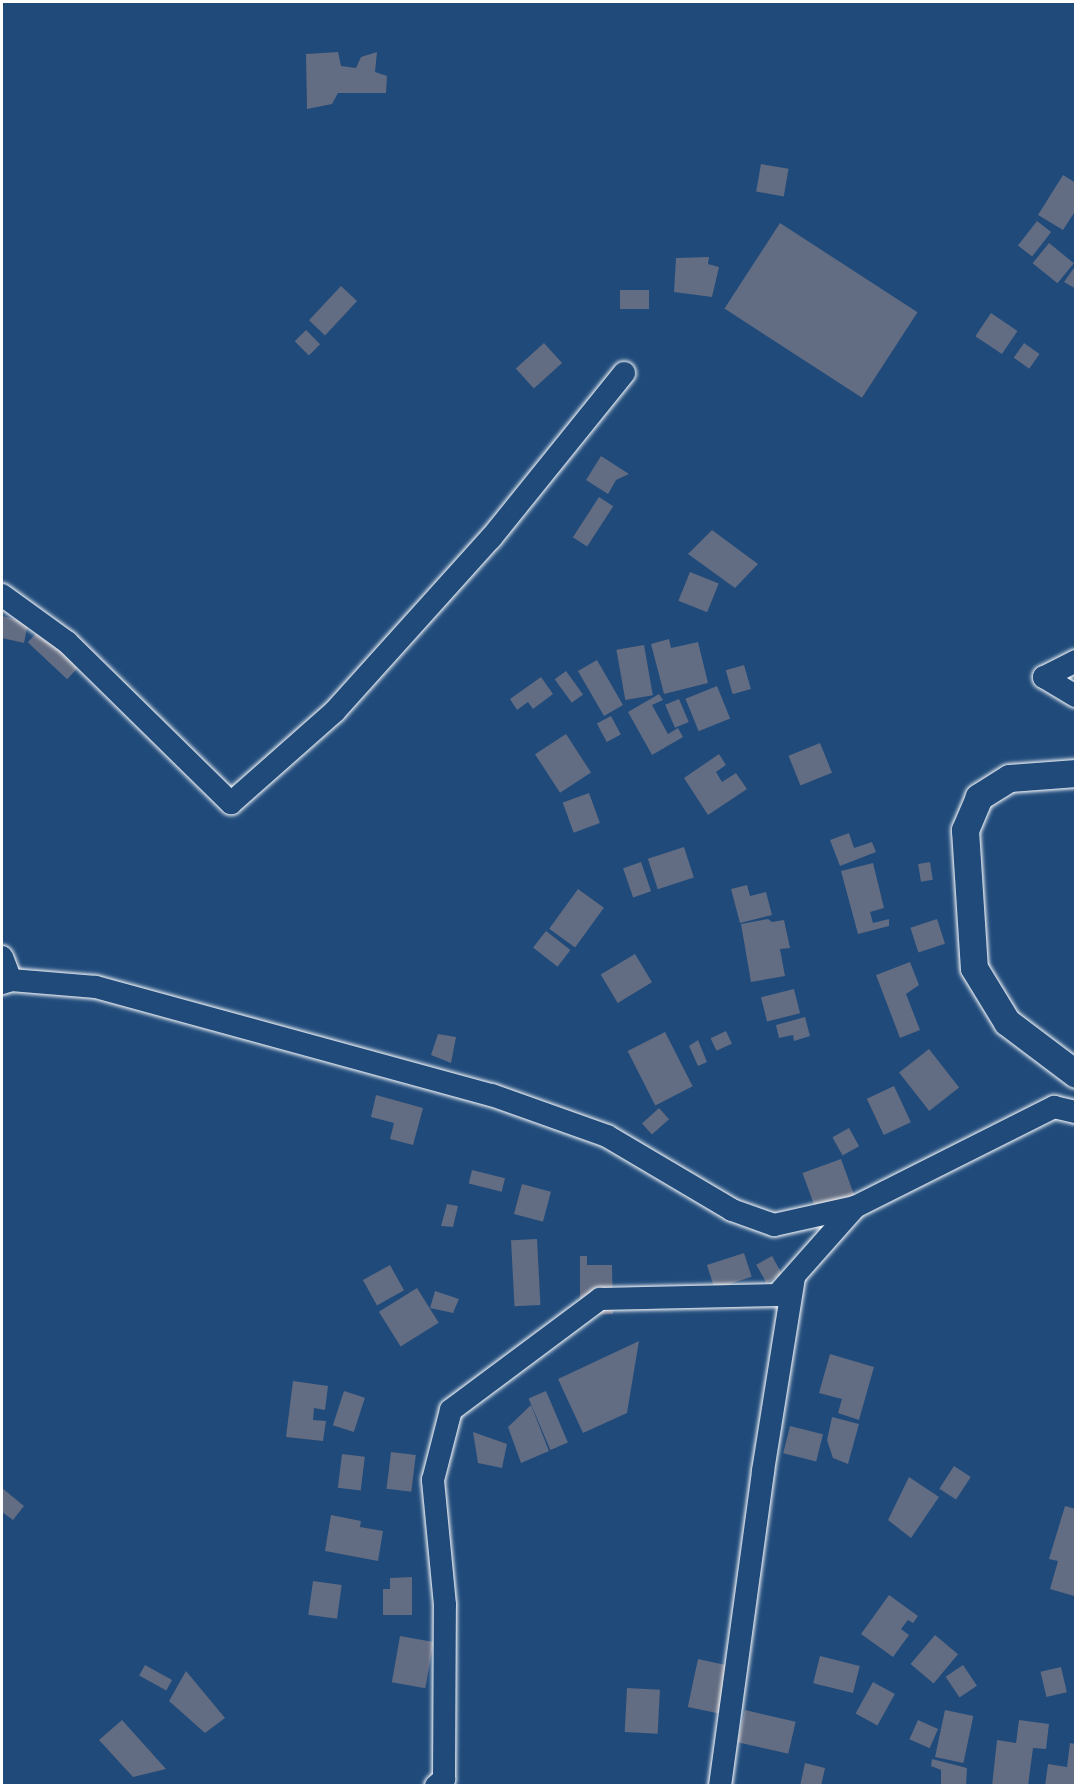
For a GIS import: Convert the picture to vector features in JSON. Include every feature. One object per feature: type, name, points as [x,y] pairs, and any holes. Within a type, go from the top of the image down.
[{"type":"street","points":[[2,595],[67,642],[231,803],[334,711],[491,538],[624,373]]},
{"type":"street","points":[[1076,661],[1044,677],[1076,696]]},
{"type":"street","points":[[1076,773],[1009,778],[979,797],[965,830],[974,968],[1007,1022],[1076,1074]]},
{"type":"street","points":[[2,957],[6,982],[96,987],[492,1095],[607,1136],[732,1210],[774,1225],[855,1207],[1054,1107],[1076,1112]]},
{"type":"street","points":[[436,1785],[444,1779],[445,1605],[433,1480],[451,1410],[600,1299],[777,1295],[855,1207]]},
{"type":"street","points":[[720,1785],[763,1471],[794,1278]]},
{"type":"building","points":[[338,52],[341,66],[356,68],[361,57],[377,52],[375,72],[387,76],[386,93],[338,93],[332,104],[307,109],[306,54]]},
{"type":"building","points":[[761,164],[789,169],[784,196],[756,192]]},
{"type":"building","points":[[1063,175],[1076,183],[1076,210],[1063,230],[1038,215]]},
{"type":"building","points":[[1037,221],[1051,232],[1032,257],[1018,245]]},
{"type":"building","points":[[780,223],[918,312],[862,398],[724,309]]},
{"type":"building","points":[[1049,243],[1074,263],[1058,283],[1033,263]]},
{"type":"building","points":[[709,257],[708,264],[719,267],[712,297],[674,292],[676,258]]},
{"type":"building","points":[[1076,265],[1076,289],[1064,282]]},
{"type":"building","points":[[341,286],[357,301],[325,335],[309,320]]},
{"type":"building","points":[[620,290],[649,290],[649,309],[620,309]]},
{"type":"building","points":[[991,313],[1018,331],[1002,354],[975,336]]},
{"type":"building","points":[[306,330],[320,344],[309,355],[295,341]]},
{"type":"building","points":[[544,343],[562,363],[534,388],[516,368]]},
{"type":"building","points":[[1024,343],[1040,354],[1029,369],[1014,358]]},
{"type":"building","points":[[601,456],[629,474],[616,480],[608,494],[586,480]]},
{"type":"building","points":[[599,497],[613,506],[587,547],[573,537]]},
{"type":"building","points":[[712,530],[758,564],[735,588],[688,554]]},
{"type":"building","points":[[690,572],[719,584],[707,612],[678,601]]},
{"type":"building","points":[[2,616],[28,623],[24,643],[2,638]]},
{"type":"building","points":[[42,627],[81,664],[67,679],[28,642]]},
{"type":"building","points":[[669,639],[671,648],[698,642],[708,683],[664,694],[651,644]]},
{"type":"building","points":[[644,645],[653,695],[625,700],[616,650]]},
{"type":"building","points":[[597,660],[623,705],[604,716],[578,671]]},
{"type":"building","points":[[744,665],[751,689],[733,694],[726,670]]},
{"type":"building","points":[[566,671],[583,694],[572,703],[555,679]]},
{"type":"building","points":[[541,677],[553,694],[533,709],[528,702],[517,710],[510,699]]},
{"type":"building","points":[[717,686],[730,718],[699,731],[685,699]]},
{"type":"building","points":[[659,694],[663,700],[652,705],[668,734],[678,728],[683,737],[652,755],[628,712]]},
{"type":"building","points":[[679,699],[689,722],[675,728],[665,705]]},
{"type":"building","points":[[611,716],[621,735],[607,742],[597,724]]},
{"type":"building","points":[[566,734],[591,773],[560,793],[535,754]]},
{"type":"building","points":[[820,743],[832,773],[800,785],[788,756]]},
{"type":"building","points":[[719,754],[726,765],[716,772],[722,782],[736,773],[747,789],[708,815],[684,778]]},
{"type":"building","points":[[589,793],[600,823],[574,833],[563,803]]},
{"type":"building","points":[[849,833],[854,848],[872,842],[876,852],[840,866],[830,840]]},
{"type":"building","points":[[684,847],[694,877],[658,889],[648,859]]},
{"type":"building","points":[[641,862],[651,891],[633,897],[623,868]]},
{"type":"building","points":[[930,862],[933,880],[921,882],[918,864]]},
{"type":"building","points":[[873,863],[884,908],[870,912],[873,923],[889,919],[889,926],[858,934],[841,871]]},
{"type":"building","points":[[747,885],[750,896],[766,892],[772,915],[740,923],[731,889]]},
{"type":"building","points":[[578,889],[604,908],[575,947],[549,929]]},
{"type":"building","points":[[768,919],[772,922],[784,920],[790,948],[780,949],[785,976],[751,982],[741,924]]},
{"type":"building","points":[[937,919],[945,944],[918,952],[910,928]]},
{"type":"building","points":[[546,931],[570,950],[557,967],[533,948]]},
{"type":"building","points":[[635,954],[652,982],[618,1003],[601,975]]},
{"type":"building","points":[[910,962],[919,985],[906,994],[920,1030],[900,1038],[876,975]]},
{"type":"building","points":[[794,989],[800,1013],[767,1021],[761,997]]},
{"type":"building","points":[[805,1017],[810,1036],[794,1041],[793,1035],[779,1038],[776,1025]]},
{"type":"building","points":[[726,1031],[732,1044],[717,1051],[711,1038]]},
{"type":"building","points":[[665,1032],[693,1086],[655,1105],[628,1051]]},
{"type":"building","points":[[438,1034],[456,1037],[451,1063],[431,1055]]},
{"type":"building","points":[[698,1040],[707,1062],[698,1066],[689,1046]]},
{"type":"building","points":[[929,1049],[959,1088],[929,1111],[899,1072]]},
{"type":"building","points":[[894,1086],[911,1122],[884,1135],[867,1099]]},
{"type":"building","points":[[376,1095],[423,1108],[413,1145],[390,1139],[394,1123],[371,1117]]},
{"type":"building","points":[[659,1108],[669,1119],[652,1135],[642,1123]]},
{"type":"building","points":[[849,1128],[859,1146],[843,1156],[832,1137]]},
{"type":"building","points":[[841,1159],[855,1198],[816,1212],[802,1173]]},
{"type":"building","points":[[472,1170],[505,1178],[502,1192],[469,1184]]},
{"type":"building","points":[[522,1184],[551,1192],[543,1222],[514,1214]]},
{"type":"building","points":[[447,1204],[458,1206],[453,1227],[441,1226]]},
{"type":"building","points":[[537,1239],[540,1305],[514,1306],[511,1240]]},
{"type":"building","points":[[744,1253],[752,1277],[715,1289],[707,1265]]},
{"type":"building","points":[[580,1256],[587,1256],[587,1265],[612,1265],[613,1314],[586,1315],[580,1304]]},
{"type":"building","points":[[772,1256],[782,1274],[766,1283],[756,1265]]},
{"type":"building","points":[[390,1265],[404,1290],[377,1305],[363,1280]]},
{"type":"building","points":[[417,1288],[439,1323],[401,1347],[379,1312]]},
{"type":"building","points":[[435,1291],[459,1299],[453,1313],[430,1308]]},
{"type":"building","points":[[639,1341],[627,1413],[583,1433],[558,1379]]},
{"type":"building","points":[[830,1354],[874,1367],[859,1420],[838,1413],[842,1399],[819,1393]]},
{"type":"building","points":[[293,1381],[328,1386],[325,1410],[314,1408],[313,1420],[326,1421],[323,1441],[286,1437]]},
{"type":"building","points":[[344,1391],[365,1398],[354,1432],[333,1425]]},
{"type":"building","points":[[546,1391],[568,1443],[550,1450],[529,1398]]},
{"type":"building","points":[[531,1405],[549,1451],[521,1463],[508,1427]]},
{"type":"building","points":[[832,1417],[859,1424],[848,1464],[833,1458],[827,1440]]},
{"type":"building","points":[[790,1426],[823,1434],[816,1461],[783,1453]]},
{"type":"building","points":[[473,1432],[507,1444],[502,1468],[478,1463]]},
{"type":"building","points":[[391,1452],[416,1455],[411,1492],[386,1489]]},
{"type":"building","points":[[342,1454],[365,1457],[361,1491],[338,1488]]},
{"type":"building","points":[[954,1466],[971,1477],[956,1500],[939,1489]]},
{"type":"building","points":[[909,1477],[939,1497],[911,1538],[888,1520]]},
{"type":"building","points":[[2,1488],[24,1506],[13,1520],[2,1512]]},
{"type":"building","points":[[1065,1506],[1076,1509],[1074,1596],[1050,1589],[1058,1561],[1049,1559]]},
{"type":"building","points":[[331,1515],[361,1521],[360,1527],[383,1531],[378,1561],[325,1551]]},
{"type":"building","points":[[412,1577],[412,1615],[383,1615],[383,1589],[390,1589],[390,1578]]},
{"type":"building","points":[[313,1581],[342,1585],[337,1619],[308,1615]]},
{"type":"building","points":[[889,1595],[918,1616],[913,1623],[908,1620],[901,1629],[909,1635],[893,1657],[861,1634]]},
{"type":"building","points":[[935,1635],[958,1654],[934,1683],[911,1664]]},
{"type":"building","points":[[400,1636],[433,1642],[425,1688],[392,1682]]},
{"type":"building","points":[[820,1656],[860,1666],[853,1693],[813,1683]]},
{"type":"building","points":[[698,1659],[735,1667],[725,1715],[688,1707]]},
{"type":"building","points":[[145,1665],[172,1680],[166,1691],[139,1675]]},
{"type":"building","points":[[963,1665],[977,1686],[960,1697],[946,1677]]},
{"type":"building","points":[[1061,1667],[1067,1692],[1046,1697],[1041,1672]]},
{"type":"building","points":[[186,1671],[225,1718],[205,1733],[169,1701]]},
{"type":"building","points":[[873,1682],[895,1694],[877,1726],[856,1713]]},
{"type":"building","points":[[627,1688],[660,1690],[658,1734],[625,1732]]},
{"type":"building","points":[[745,1710],[796,1722],[788,1754],[738,1742]]},
{"type":"building","points":[[945,1710],[973,1716],[963,1763],[935,1757]]},
{"type":"building","points":[[122,1720],[166,1769],[133,1777],[99,1740]]},
{"type":"building","points":[[918,1720],[938,1729],[930,1748],[909,1739]]},
{"type":"building","points":[[1019,1720],[1049,1724],[1046,1749],[1033,1748],[1028,1786],[992,1786],[997,1740],[1016,1743]]},
{"type":"building","points":[[1070,1743],[1076,1744],[1076,1786],[1045,1786],[1048,1764],[1067,1767]]},
{"type":"building","points":[[932,1759],[967,1768],[966,1786],[941,1786],[941,1770],[931,1766]]},
{"type":"building","points":[[805,1763],[825,1768],[821,1786],[800,1786]]}]
